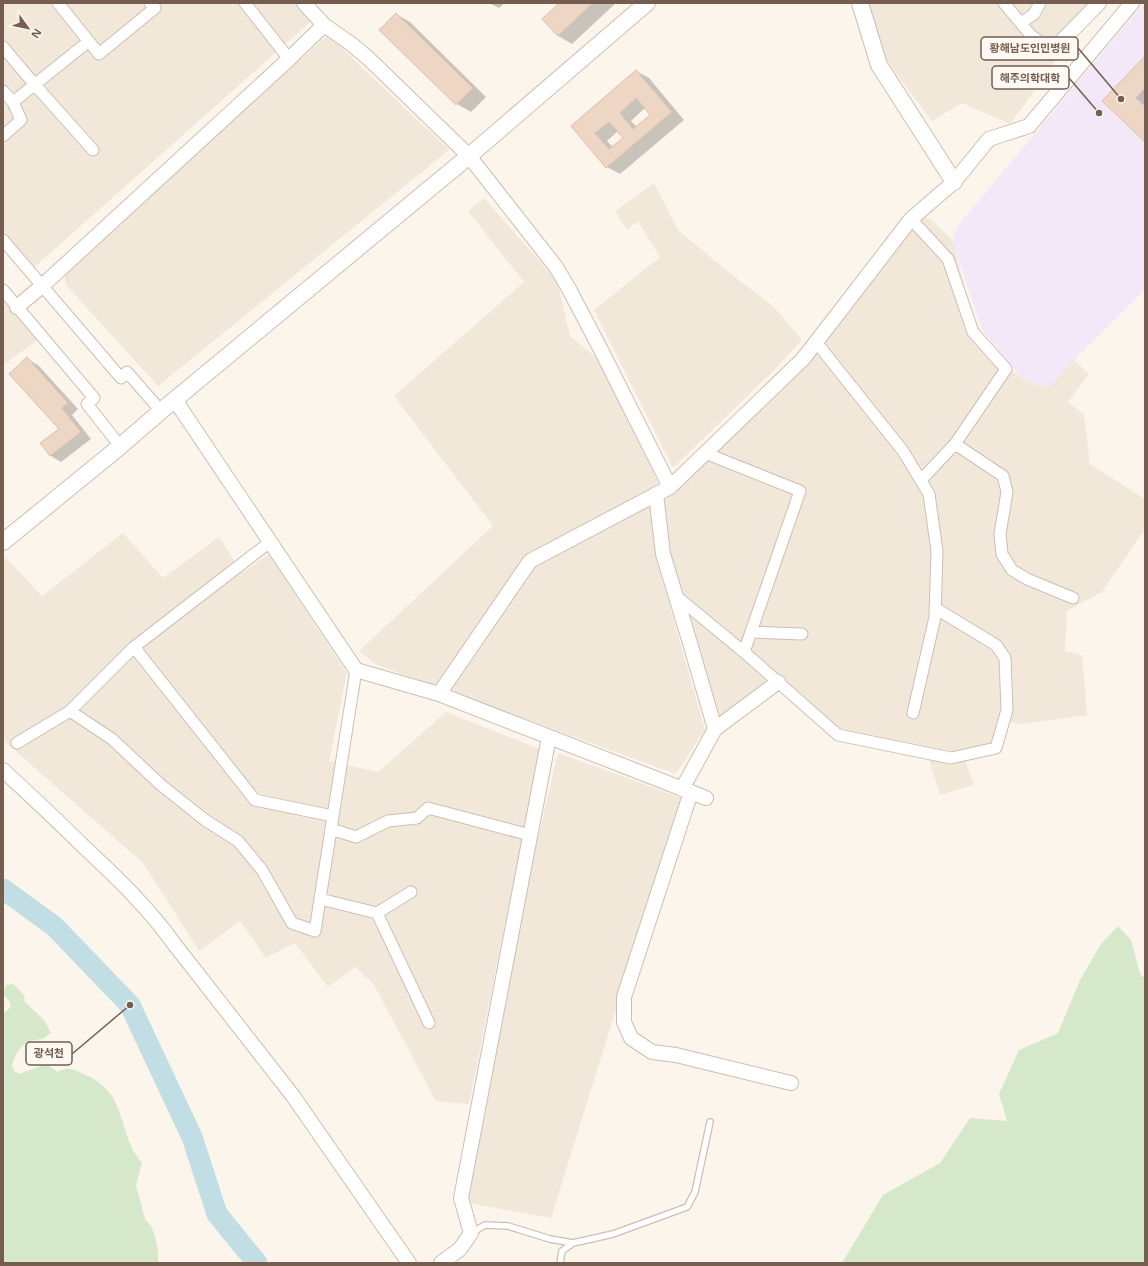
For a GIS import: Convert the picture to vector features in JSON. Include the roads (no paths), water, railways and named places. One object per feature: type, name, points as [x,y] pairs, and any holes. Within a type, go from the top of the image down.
[{"type":"main road","points":[[3,542],[469,156],[647,3]]},
{"type":"main road","points":[[860,3],[879,65],[954,182]]},
{"type":"street","points":[[58,3],[99,54],[154,8],[150,3]]},
{"type":"street","points":[[245,3],[289,59]]},
{"type":"street","points":[[304,3],[324,25],[350,43],[368,58],[469,156],[556,268],[566,283],[670,487]]},
{"type":"street","points":[[1004,3],[1034,39],[1050,53],[1099,3]]},
{"type":"street","points":[[1021,23],[1034,14],[1040,3]]},
{"type":"street","points":[[439,694],[530,561],[670,487],[804,359],[911,219],[954,182],[989,139],[1029,126],[1132,3]]},
{"type":"street","points":[[17,307],[42,286],[324,25]]},
{"type":"street","points":[[13,102],[89,41]]},
{"type":"street","points":[[3,47],[93,150]]},
{"type":"street","points":[[3,91],[13,102],[21,120],[3,136]]},
{"type":"street","points":[[911,219],[948,259],[973,332],[1006,369],[955,444],[921,480]]},
{"type":"street","points":[[3,240],[121,378],[127,372],[161,411]]},
{"type":"street","points":[[3,290],[94,398],[87,404],[120,446]]},
{"type":"street","points":[[816,342],[903,451],[930,494],[937,551],[935,617],[914,713]]},
{"type":"street","points":[[175,400],[356,670],[439,694],[706,798]]},
{"type":"street","points":[[955,444],[1003,476],[1007,492],[1000,534],[1002,554],[1012,570],[1027,580],[1073,598]]},
{"type":"street","points":[[705,453],[800,491],[744,652]]},
{"type":"street","points":[[656,494],[663,554],[715,729]]},
{"type":"street","points":[[17,743],[70,711],[134,647],[270,542]]},
{"type":"street","points":[[676,596],[744,652],[838,736],[951,758],[996,748],[1007,710],[1005,658],[996,645],[935,608]]},
{"type":"street","points":[[751,632],[802,634]]},
{"type":"street","points":[[134,647],[256,800],[333,816]]},
{"type":"street","points":[[70,711],[112,739],[161,785],[205,820],[238,841],[262,870],[292,923],[315,931],[356,670]]},
{"type":"street","points":[[778,682],[715,729],[687,790],[624,997],[624,1022],[631,1038],[652,1052],[676,1055],[790,1083]]},
{"type":"street","points":[[441,1263],[460,1249],[471,1233],[461,1198],[549,737]]},
{"type":"street","points":[[3,770],[120,880],[139,899],[160,924],[293,1096],[409,1263]]},
{"type":"street","points":[[331,829],[356,837],[388,822],[417,818],[428,808],[530,835]]},
{"type":"street","points":[[320,899],[377,913],[411,892]]},
{"type":"street","points":[[377,913],[429,1022]]},
{"type":"lane","points":[[471,1233],[485,1225],[508,1226],[550,1239],[573,1243],[613,1234],[687,1207],[695,1192],[710,1122]]},
{"type":"lane","points":[[560,1263],[562,1251],[573,1243]]},
{"type":"waterway","points":[[3,889],[54,926],[130,1005],[192,1137],[217,1214],[257,1263]]},
{"type":"place","name":"황해남도인민병원","points":[[1121,99]]},
{"type":"place","name":"해주의학대학","points":[[1099,113]]},
{"type":"place","name":"광석천","points":[[130,1005]]}]
